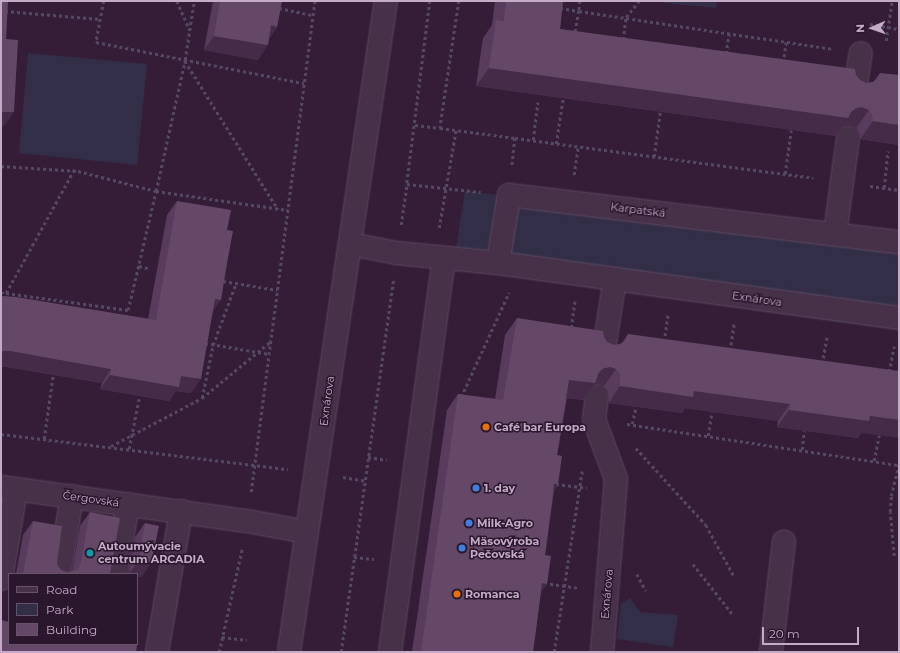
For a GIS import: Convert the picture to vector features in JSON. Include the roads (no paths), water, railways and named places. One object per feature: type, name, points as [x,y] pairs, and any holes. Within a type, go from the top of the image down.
[{"type":"street","points":[[350,244],[386,1]]},
{"type":"street","points":[[855,89],[860,53]]},
{"type":"street","points":[[835,234],[848,138]]},
{"type":"street","name":"Karpatská","points":[[498,263],[509,195],[899,242]]},
{"type":"street","name":"Exnárova","points":[[290,652],[350,244],[397,253],[498,263],[899,318]]},
{"type":"street","points":[[390,652],[439,257]]},
{"type":"street","points":[[604,349],[615,279]]},
{"type":"street","name":"Exnárova","points":[[597,396],[594,419],[616,480],[602,652]]},
{"type":"street","points":[[1,580],[8,488]]},
{"type":"street","name":"Čergovská","points":[[8,488],[247,521],[307,532]]},
{"type":"street","points":[[59,573],[72,496]]},
{"type":"street","points":[[116,573],[128,504]]},
{"type":"street","points":[[157,652],[181,512]]},
{"type":"street","points":[[771,652],[784,542]]},
{"type":"place","name":"Café bar Europa","points":[[486,427]]},
{"type":"place","name":"1. day","points":[[476,488]]},
{"type":"place","name":"Milk-Agro","points":[[469,523]]},
{"type":"place","name":"Mäsovýroba Pečovská","points":[[462,548]]},
{"type":"place","name":"Autoumývacie centrum ARCADIA","points":[[90,553]]},
{"type":"place","name":"Romanca","points":[[457,594]]}]
